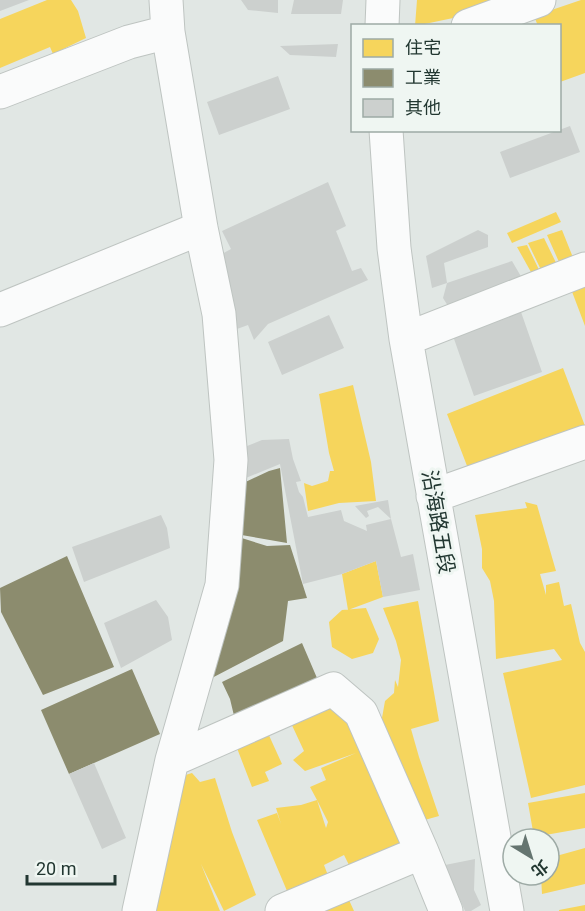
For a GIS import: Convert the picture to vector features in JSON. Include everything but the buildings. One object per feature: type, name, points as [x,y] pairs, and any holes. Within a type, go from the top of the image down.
[{"type":"street","points":[[139,911],[172,760],[222,585],[231,460],[219,314],[201,228],[168,32],[166,0]]},
{"type":"street","points":[[382,24],[383,0]]},
{"type":"street","points":[[473,24],[538,0]]},
{"type":"street","points":[[0,92],[129,42],[168,32]]},
{"type":"street","name":"沿海路五段","points":[[386,132],[394,248],[406,339],[507,911]]},
{"type":"street","points":[[0,310],[201,228]]},
{"type":"street","points":[[406,339],[585,269]]},
{"type":"street","points":[[433,496],[585,442]]},
{"type":"street","points":[[172,760],[333,689],[361,713],[446,911]]},
{"type":"street","points":[[282,911],[422,852]]}]
